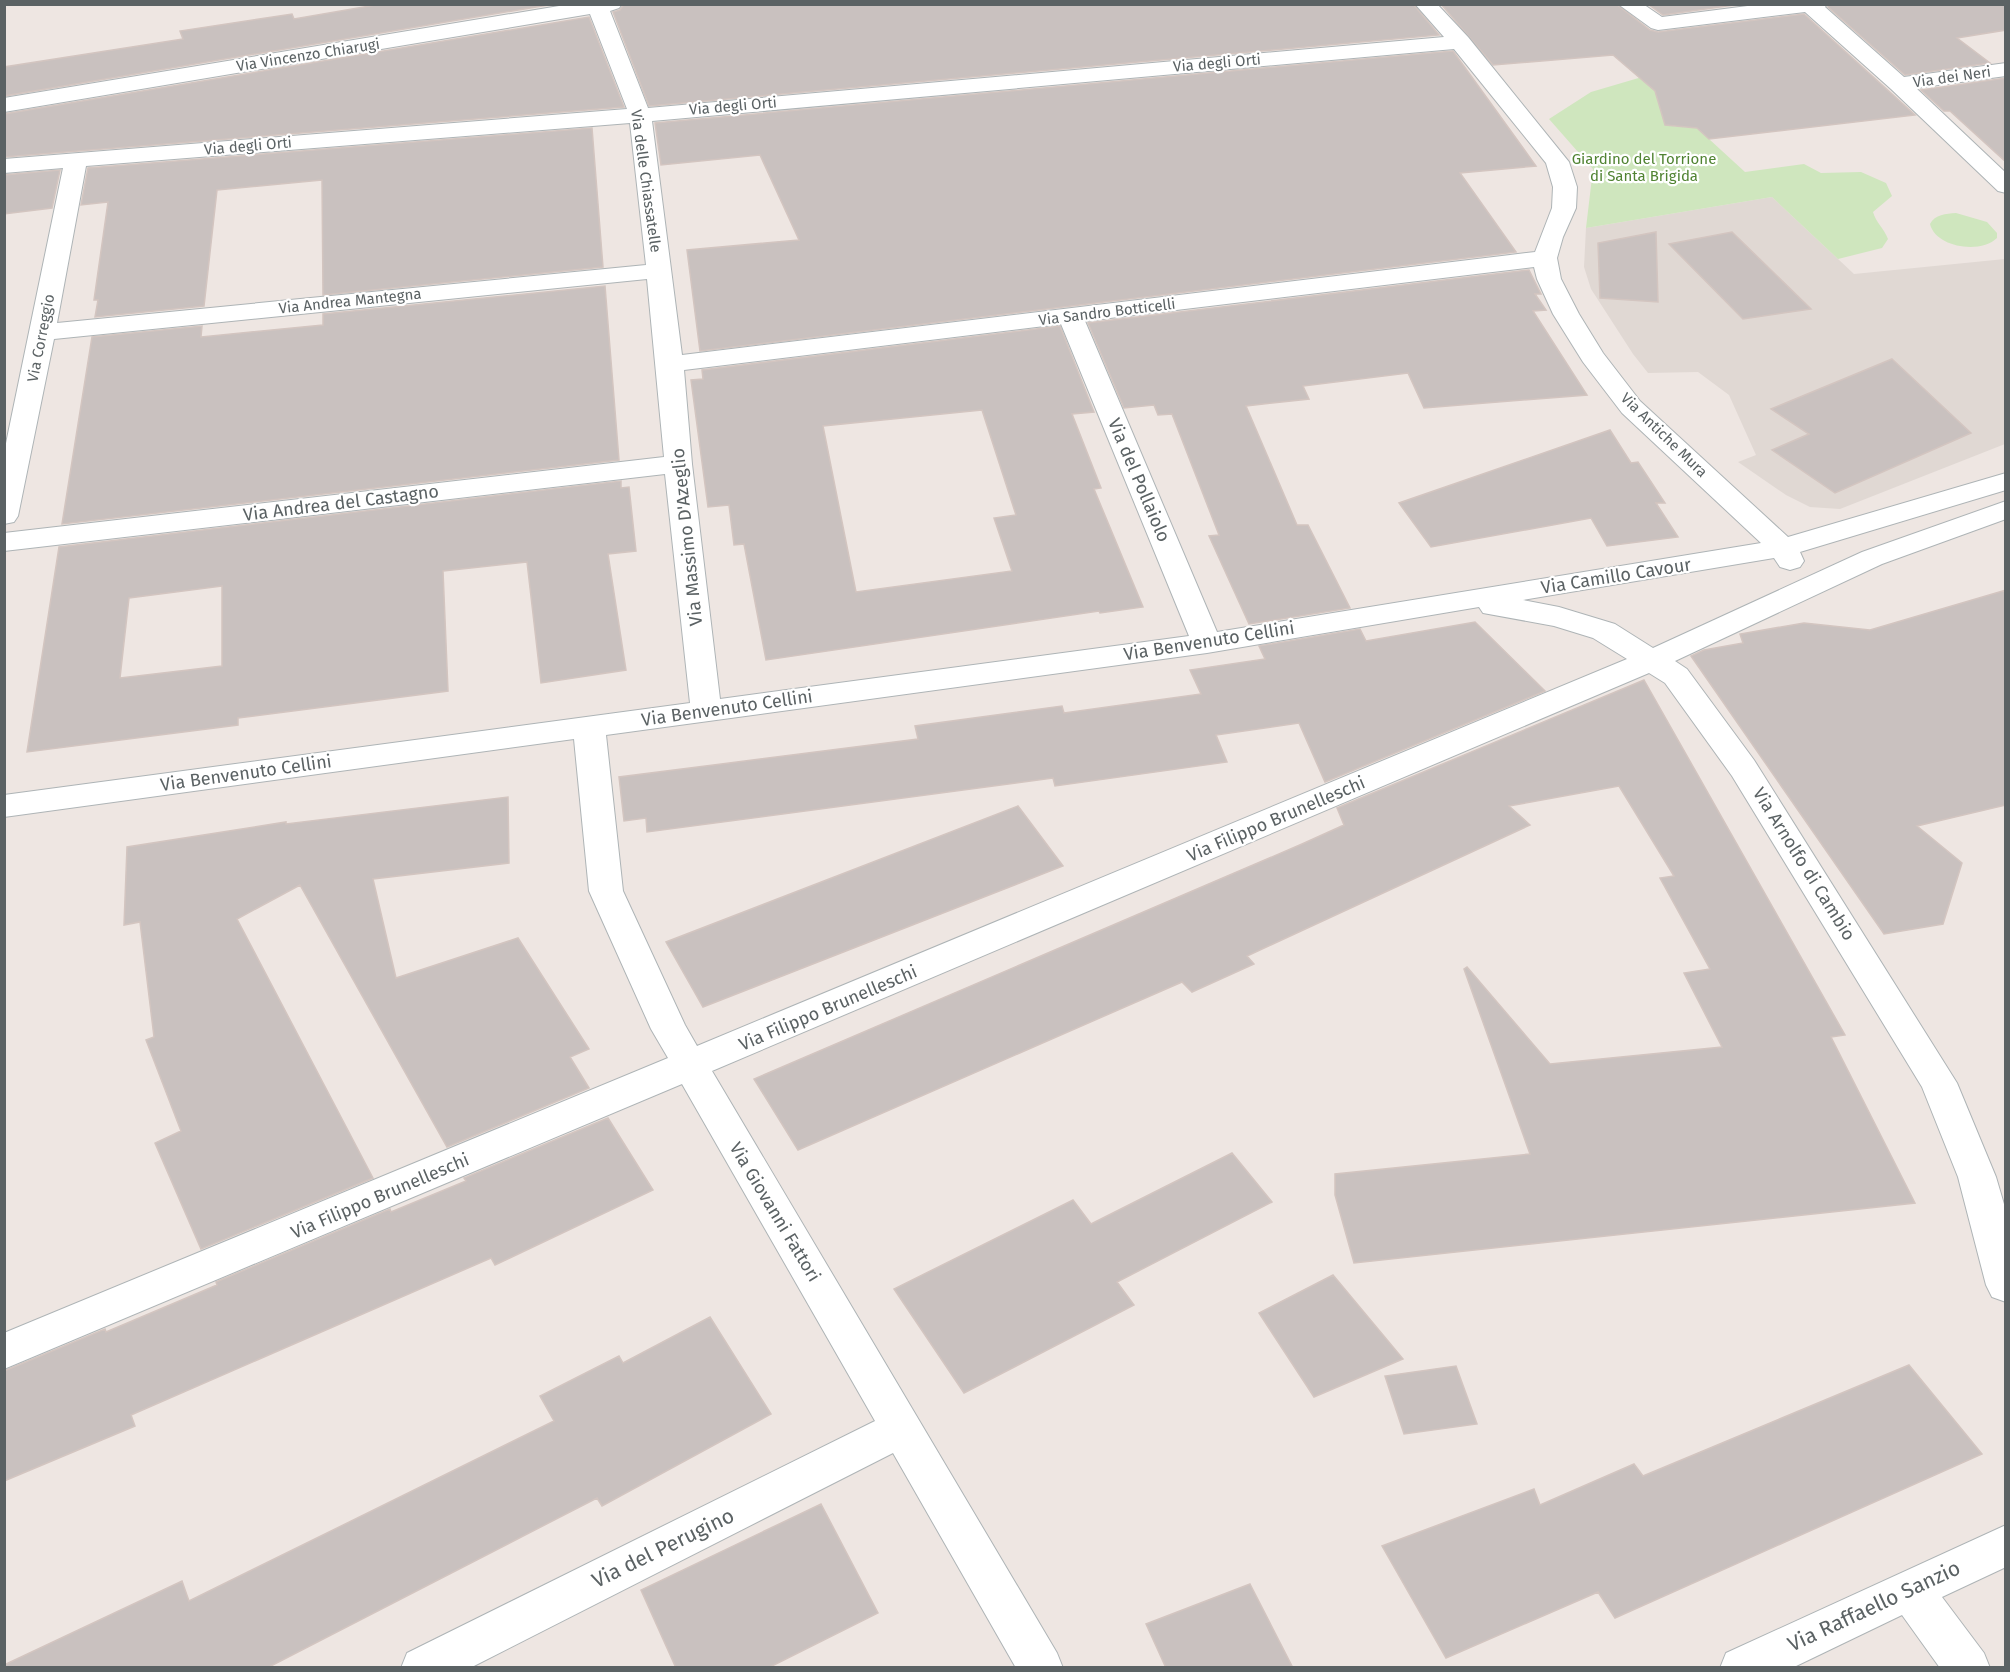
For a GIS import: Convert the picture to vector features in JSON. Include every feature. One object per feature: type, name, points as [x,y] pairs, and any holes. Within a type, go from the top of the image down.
[{"type":"street","points":[[1425,4],[1460,42],[1557,162],[1565,187],[1564,208],[1545,258]]},
{"type":"street","points":[[1628,4],[1658,24],[1813,5],[2006,186]]},
{"type":"street","name":"Via Vincenzo Chiarugi","points":[[4,105],[603,5]]},
{"type":"street","name":"Via delle Chiassatelle","points":[[603,5],[640,115],[670,363]]},
{"type":"street","name":"Via degli Orti","points":[[4,166],[640,115],[1460,42]]},
{"type":"street","name":"Via dei Neri","points":[[1899,84],[2006,69]]},
{"type":"street","name":"Via Correggio","points":[[4,516],[14,429],[43,332],[76,160]]},
{"type":"street","name":"Via Sandro Botticelli","points":[[670,363],[1545,258]]},
{"type":"street","name":"Via Antiche Mura","points":[[1545,258],[1549,279],[1566,314],[1593,356],[1632,407],[1783,548]]},
{"type":"street","name":"Via Andrea Mantegna","points":[[43,332],[658,271]]},
{"type":"street","name":"Via del Pollaiolo","points":[[1070,316],[1207,643]]},
{"type":"street","name":"Via Massimo D'Azeglio","points":[[670,363],[678,464],[706,711]]},
{"type":"street","name":"Via Andrea del Castagno","points":[[4,542],[678,464]]},
{"type":"street","name":"Via Camillo Cavour","points":[[1449,603],[1783,548],[2006,482]]},
{"type":"street","points":[[1815,538],[1872,558],[1935,522],[2006,489]]},
{"type":"street","points":[[1650,661],[1872,558],[2006,508]]},
{"type":"street","points":[[1783,548],[1805,589]]},
{"type":"street","name":"Via Benvenuto Cellini","points":[[4,806],[1207,643],[1449,603]]},
{"type":"street","name":"Via Arnolfo di Cambio","points":[[1449,603],[1515,608],[1558,617],[1604,631],[1676,676],[1743,768],[1939,1083],[1977,1177],[2006,1285]]},
{"type":"street","name":"Via Filippo Brunelleschi","points":[[4,1352],[1650,661]]},
{"type":"street","name":"Via Giovanni Fattori","points":[[589,727],[606,891],[669,1029],[1041,1668]]},
{"type":"street","name":"Via del Perugino","points":[[423,1668],[903,1428]]},
{"type":"street","name":"Via Raffaello Sanzio","points":[[1742,1668],[2006,1545]]},
{"type":"street","points":[[1910,1590],[1968,1668]]},
{"type":"shaded area","points":[[1772,197],[1854,274],[2005,259],[2005,444],[1840,509],[1810,507],[1786,495],[1738,462],[1756,455],[1729,395],[1698,372],[1648,373],[1591,289],[1584,267],[1586,228]]},
{"type":"green space","name":"Giardino del Torrione di Santa Brigida","points":[[1642,77],[1676,109],[1664,120],[1672,126],[1697,128],[1745,172],[1804,164],[1821,173],[1861,172],[1886,183],[1892,196],[1873,212],[1888,239],[1882,248],[1838,259],[1772,197],[1586,228],[1593,169],[1549,119],[1591,92]]},
{"type":"green space","points":[[1956,213],[1987,222],[1997,233],[1997,238],[1981,246],[1970,247],[1941,239],[1930,224],[1938,216]]},
{"type":"building","points":[[381,4],[554,4],[4,96],[4,67],[183,39],[180,31],[292,14],[294,19]]},
{"type":"building","points":[[624,4],[1413,4],[1439,35],[649,106],[613,12],[620,10]]},
{"type":"building","points":[[1441,4],[1616,4],[1650,30],[1658,32],[1804,14],[1915,115],[1709,139],[1697,128],[1665,125],[1655,91],[1613,55],[1493,65]]},
{"type":"building","points":[[1648,4],[1741,4],[1663,15]]},
{"type":"building","points":[[1829,4],[2006,4],[2006,30],[1957,38],[1990,63],[1905,75],[1828,7]]},
{"type":"building","points":[[589,17],[624,107],[4,157],[4,114]]},
{"type":"building","points":[[1453,51],[1536,166],[1460,173],[1516,252],[700,351],[687,250],[799,240],[760,155],[661,165],[655,123]]},
{"type":"building","points":[[2006,78],[2006,162],[1950,111],[1944,111],[1921,90]]},
{"type":"building","points":[[592,128],[603,267],[323,295],[322,180],[217,190],[204,306],[95,317],[98,300],[94,300],[108,202],[81,205],[88,168]]},
{"type":"building","points":[[60,170],[52,208],[4,214],[4,175]]},
{"type":"building","points":[[1656,232],[1658,302],[1600,298],[1598,243]]},
{"type":"building","points":[[1732,232],[1811,309],[1743,319],[1669,244]]},
{"type":"building","points":[[1529,270],[1541,294],[1535,294],[1546,310],[1533,311],[1587,395],[1424,408],[1408,373],[1303,386],[1309,399],[1246,406],[1297,525],[1308,525],[1350,608],[1249,624],[1209,536],[1219,535],[1172,414],[1158,415],[1154,405],[1124,408],[1088,323]]},
{"type":"building","points":[[605,286],[619,460],[62,524],[92,337],[202,326],[201,337],[323,325],[323,314]]},
{"type":"building","points":[[1060,326],[1094,412],[1072,414],[1101,488],[1094,489],[1143,607],[1100,613],[1099,611],[766,660],[744,544],[734,545],[729,505],[708,507],[691,380],[703,379],[702,370]],"holes":[[[982,410],[1016,515],[994,518],[1012,571],[856,592],[823,426]]]},
{"type":"building","points":[[1892,359],[1971,433],[1835,493],[1772,450],[1809,434],[1771,409]]},
{"type":"building","points":[[1610,430],[1631,463],[1638,462],[1665,503],[1656,503],[1678,537],[1607,546],[1591,518],[1431,547],[1399,503]]},
{"type":"building","points":[[621,481],[621,488],[629,487],[636,551],[608,554],[626,670],[541,683],[527,562],[443,571],[448,691],[238,718],[238,725],[27,752],[59,547]],"holes":[[[222,586],[222,666],[120,678],[129,598]]]},
{"type":"building","points":[[2006,590],[2006,805],[1917,826],[1962,863],[1943,924],[1884,934],[1691,656],[1704,650],[1743,643],[1740,634],[1804,623],[1870,630]]},
{"type":"building","points":[[1475,622],[1545,691],[1325,782],[1299,723],[1216,735],[1227,762],[1055,786],[1053,778],[647,832],[646,818],[624,821],[619,777],[918,739],[915,726],[1062,706],[1064,713],[1201,694],[1190,670],[1265,659],[1259,646],[1360,629],[1366,641]]},
{"type":"building","points":[[1644,680],[1845,1035],[1831,1037],[1915,1203],[1354,1263],[1335,1195],[1335,1174],[1530,1154],[1464,969],[1467,967],[1550,1064],[1722,1047],[1684,973],[1710,969],[1660,878],[1674,876],[1619,786],[1509,806],[1530,825],[1247,956],[1254,964],[1192,992],[1182,982],[798,1150],[754,1079],[1302,844],[1344,825],[1337,808]]},
{"type":"building","points":[[508,797],[509,863],[373,879],[396,978],[518,938],[589,1049],[570,1057],[589,1088],[447,1147],[300,885],[237,919],[373,1178],[201,1249],[155,1143],[181,1131],[146,1040],[154,1037],[140,922],[124,925],[127,847],[286,822],[286,824]]},
{"type":"building","points":[[1018,806],[1063,866],[703,1007],[666,942]]},
{"type":"building","points":[[608,1118],[653,1190],[495,1265],[491,1258],[131,1415],[135,1426],[4,1481],[4,1371],[105,1329],[106,1332],[217,1285],[216,1282],[390,1209],[391,1212],[466,1181],[464,1178]]},
{"type":"building","points":[[1232,1153],[1272,1202],[1117,1282],[1134,1305],[964,1393],[894,1289],[1073,1200],[1091,1224]]},
{"type":"building","points":[[1333,1275],[1403,1359],[1314,1397],[1259,1313]]},
{"type":"building","points":[[710,1317],[771,1414],[602,1506],[597,1498],[267,1668],[4,1668],[4,1665],[182,1581],[189,1601],[554,1421],[540,1396],[619,1356],[623,1363]]},
{"type":"building","points":[[1909,1365],[1982,1454],[1615,1618],[1598,1592],[1446,1658],[1382,1546],[1534,1489],[1540,1505],[1634,1464],[1643,1476]]},
{"type":"building","points":[[1456,1366],[1477,1424],[1404,1434],[1385,1376]]},
{"type":"building","points":[[821,1504],[878,1613],[768,1668],[676,1668],[641,1590]]},
{"type":"building","points":[[1250,1584],[1293,1668],[1166,1668],[1146,1624]]}]
